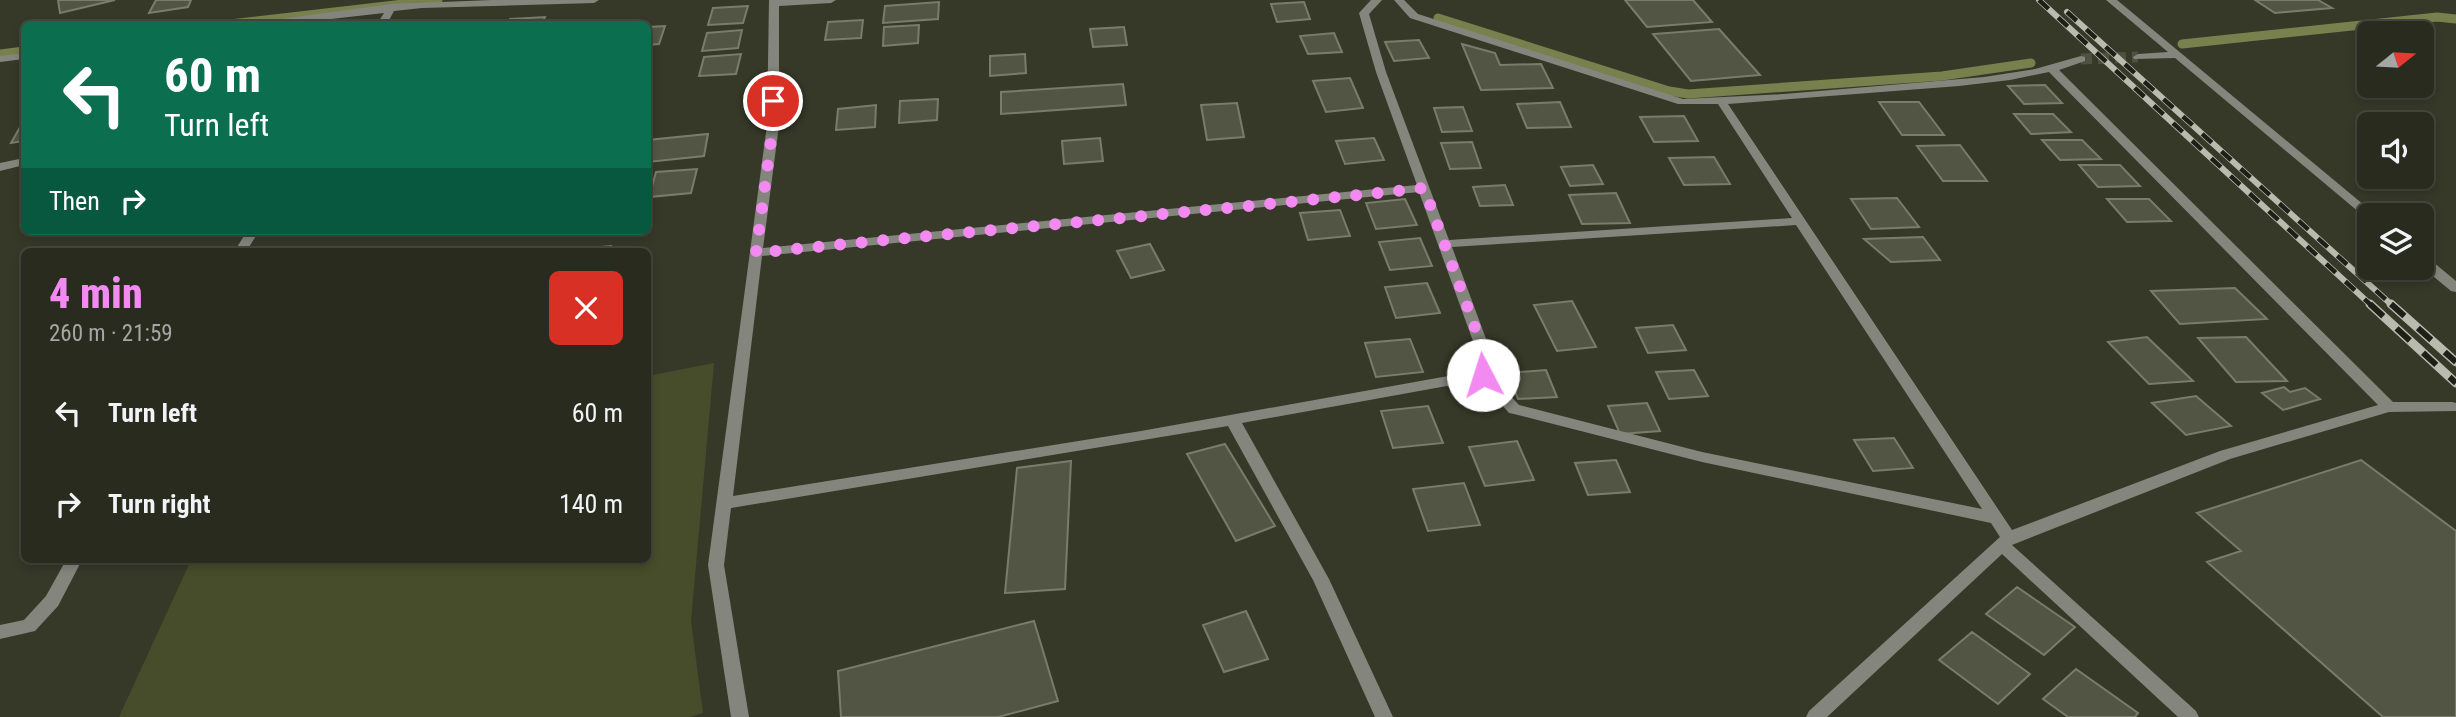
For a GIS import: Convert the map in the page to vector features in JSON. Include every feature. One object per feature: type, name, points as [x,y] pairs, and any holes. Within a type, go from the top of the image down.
[{"type":"street","points":[[288,21],[392,7],[594,0]]},
{"type":"street","points":[[740,717],[716,565],[773,125],[774,2],[831,0]]},
{"type":"street","points":[[1377,0],[1364,13],[1381,72],[1485,355],[1483,375],[1514,409],[1702,457],[1995,518]]},
{"type":"street","points":[[1399,0],[1414,16],[1682,102],[1721,102],[1931,85],[2053,70],[2081,59]]},
{"type":"street","points":[[2111,0],[2357,204]]},
{"type":"street","points":[[384,21],[392,7]]},
{"type":"street","points":[[2138,57],[2179,55]]},
{"type":"street","points":[[0,59],[21,56]]},
{"type":"street","points":[[2053,70],[2389,407]]},
{"type":"street","points":[[1721,102],[1995,518],[2006,542],[2190,717]]},
{"type":"street","points":[[0,167],[21,163]]},
{"type":"street","points":[[756,253],[1424,188]]},
{"type":"street","points":[[1445,244],[1799,221]]},
{"type":"street","points":[[2434,270],[2456,288]]},
{"type":"street","points":[[723,503],[1483,375]]},
{"type":"street","points":[[1815,717],[2006,542],[2225,455],[2389,407],[2452,407]]},
{"type":"street","points":[[1232,419],[1321,579],[1384,717]]},
{"type":"street","points":[[0,632],[29,626],[52,601],[72,563]]},
{"type":"green space","points":[[714,363],[691,621],[703,713],[690,717],[119,717],[190,563],[651,563],[651,375]]},
{"type":"building","points":[[58,0],[115,0],[60,13]]},
{"type":"building","points":[[156,0],[191,0],[188,7],[149,13]]},
{"type":"building","points":[[1625,0],[1693,0],[1712,22],[1647,27]]},
{"type":"building","points":[[2255,0],[2318,0],[2332,8],[2275,13]]},
{"type":"building","points":[[939,2],[938,19],[883,23],[885,6]]},
{"type":"building","points":[[1304,2],[1310,19],[1277,22],[1271,4]]},
{"type":"building","points":[[748,6],[743,23],[708,25],[713,8]]},
{"type":"building","points":[[545,17],[543,21],[509,21]]},
{"type":"building","points":[[863,20],[861,38],[825,40],[828,22]]},
{"type":"building","points":[[919,25],[918,43],[883,46],[884,27]]},
{"type":"building","points":[[665,26],[659,44],[651,45],[651,27]]},
{"type":"building","points":[[1124,27],[1127,45],[1093,47],[1090,29]]},
{"type":"building","points":[[1719,29],[1760,75],[1691,81],[1653,34]]},
{"type":"building","points":[[742,30],[738,48],[702,51],[707,33]]},
{"type":"building","points":[[1334,33],[1342,52],[1308,54],[1300,36]]},
{"type":"building","points":[[1419,40],[1429,58],[1394,61],[1385,42]]},
{"type":"building","points":[[1462,44],[1495,53],[1500,65],[1541,64],[1553,88],[1481,90]]},
{"type":"building","points":[[741,54],[736,74],[699,76],[704,57]]},
{"type":"building","points":[[1025,54],[1026,73],[990,76],[990,56]]},
{"type":"building","points":[[1350,78],[1363,108],[1326,112],[1313,81]]},
{"type":"building","points":[[1123,84],[1126,105],[1001,114],[1001,92]]},
{"type":"building","points":[[2045,85],[2062,103],[2024,104],[2008,86]]},
{"type":"building","points":[[938,99],[937,120],[899,123],[900,101]]},
{"type":"building","points":[[1560,102],[1571,127],[1527,128],[1517,104]]},
{"type":"building","points":[[1879,102],[1919,102],[1944,135],[1902,135]]},
{"type":"building","points":[[1237,103],[1244,137],[1207,140],[1201,105]]},
{"type":"building","points":[[876,105],[875,127],[836,130],[838,109]]},
{"type":"building","points":[[1463,107],[1472,131],[1442,132],[1434,108]]},
{"type":"building","points":[[2014,114],[2053,114],[2071,132],[2031,134]]},
{"type":"building","points":[[1684,116],[1698,141],[1654,142],[1640,117]]},
{"type":"building","points":[[21,126],[21,141],[11,143]]},
{"type":"building","points":[[708,134],[704,156],[651,162],[651,140]]},
{"type":"building","points":[[1100,138],[1103,161],[1064,164],[1062,141]]},
{"type":"building","points":[[1374,138],[1384,160],[1345,164],[1336,141]]},
{"type":"building","points":[[2042,140],[2082,140],[2101,159],[2060,160]]},
{"type":"building","points":[[1472,142],[1481,168],[1450,169],[1441,143]]},
{"type":"building","points":[[1960,145],[1987,181],[1943,181],[1917,146]]},
{"type":"building","points":[[1714,157],[1730,184],[1684,185],[1669,158]]},
{"type":"building","points":[[1593,165],[1603,184],[1570,186],[1561,167]]},
{"type":"building","points":[[2079,165],[2120,165],[2140,186],[2098,187]]},
{"type":"building","points":[[697,169],[691,193],[651,197],[656,172]]},
{"type":"building","points":[[1505,185],[1513,205],[1480,206],[1473,187]]},
{"type":"building","points":[[1616,193],[1630,223],[1582,224],[1569,195]]},
{"type":"building","points":[[1897,198],[1919,227],[1871,229],[1851,199]]},
{"type":"building","points":[[1405,199],[1417,225],[1376,229],[1366,203]]},
{"type":"building","points":[[2107,199],[2149,199],[2171,221],[2127,222]]},
{"type":"building","points":[[1340,210],[1350,236],[1308,240],[1300,213]]},
{"type":"building","points":[[1923,237],[1940,260],[1891,262],[1864,239]]},
{"type":"building","points":[[1420,238],[1432,266],[1390,270],[1379,242]]},
{"type":"building","points":[[1150,244],[1164,270],[1131,278],[1117,251]]},
{"type":"building","points":[[1427,283],[1440,313],[1396,318],[1385,287]]},
{"type":"building","points":[[2235,288],[2267,319],[2180,324],[2151,291]]},
{"type":"building","points":[[1572,301],[1596,347],[1557,351],[1534,305]]},
{"type":"building","points":[[1673,325],[1686,350],[1648,353],[1636,328]]},
{"type":"building","points":[[2147,337],[2193,381],[2149,384],[2108,342]]},
{"type":"building","points":[[2246,337],[2287,381],[2236,382],[2198,338]]},
{"type":"building","points":[[1410,339],[1423,372],[1376,377],[1365,343]]},
{"type":"building","points":[[1546,370],[1557,397],[1518,399],[1508,373]]},
{"type":"building","points":[[1694,370],[1708,396],[1669,399],[1656,372]]},
{"type":"building","points":[[2284,387],[2290,392],[2305,388],[2320,399],[2283,410],[2262,393]]},
{"type":"building","points":[[2196,396],[2231,426],[2186,435],[2152,403]]},
{"type":"building","points":[[1647,403],[1660,431],[1620,434],[1608,406]]},
{"type":"building","points":[[1428,406],[1443,443],[1393,448],[1381,411]]},
{"type":"building","points":[[1894,438],[1913,468],[1873,471],[1854,440]]},
{"type":"building","points":[[1517,441],[1534,480],[1485,486],[1469,447]]},
{"type":"building","points":[[1225,444],[1275,526],[1236,541],[1187,454]]},
{"type":"building","points":[[1616,460],[1630,492],[1588,495],[1575,463]]},
{"type":"building","points":[[2361,460],[2456,531],[2456,717],[2383,717],[2207,562],[2241,551],[2197,513]]},
{"type":"building","points":[[1071,461],[1065,589],[1005,593],[1017,468]]},
{"type":"building","points":[[1464,483],[1480,525],[1428,531],[1413,489]]},
{"type":"building","points":[[2017,587],[2075,627],[2044,655],[1986,614]]},
{"type":"building","points":[[1246,611],[1268,659],[1224,672],[1203,625]]},
{"type":"building","points":[[1034,621],[1058,701],[998,717],[841,717],[838,671]]},
{"type":"building","points":[[1972,632],[2030,674],[1998,704],[1939,660]]},
{"type":"building","points":[[2076,669],[2138,713],[2135,717],[2068,717],[2043,699]]},
{"type":"waterway","points":[[256,21],[438,0]]},
{"type":"waterway","points":[[2182,44],[2437,17],[2456,19]]},
{"type":"waterway","points":[[1438,18],[1669,91],[1688,94],[1942,76],[2031,63]]},
{"type":"waterway","points":[[0,54],[21,51]]},
{"type":"tunnel","points":[[2081,59],[2138,57]]},
{"type":"railway","points":[[2039,0],[2372,306]]},
{"type":"railway","points":[[2067,12],[2393,306]]},
{"type":"railway","points":[[2370,304],[2456,383]]},
{"type":"railway","points":[[2391,304],[2456,362]]},
{"type":"route","points":[[773,101],[773,125],[756,253],[1424,188],[1485,355],[1483,375]]}]
